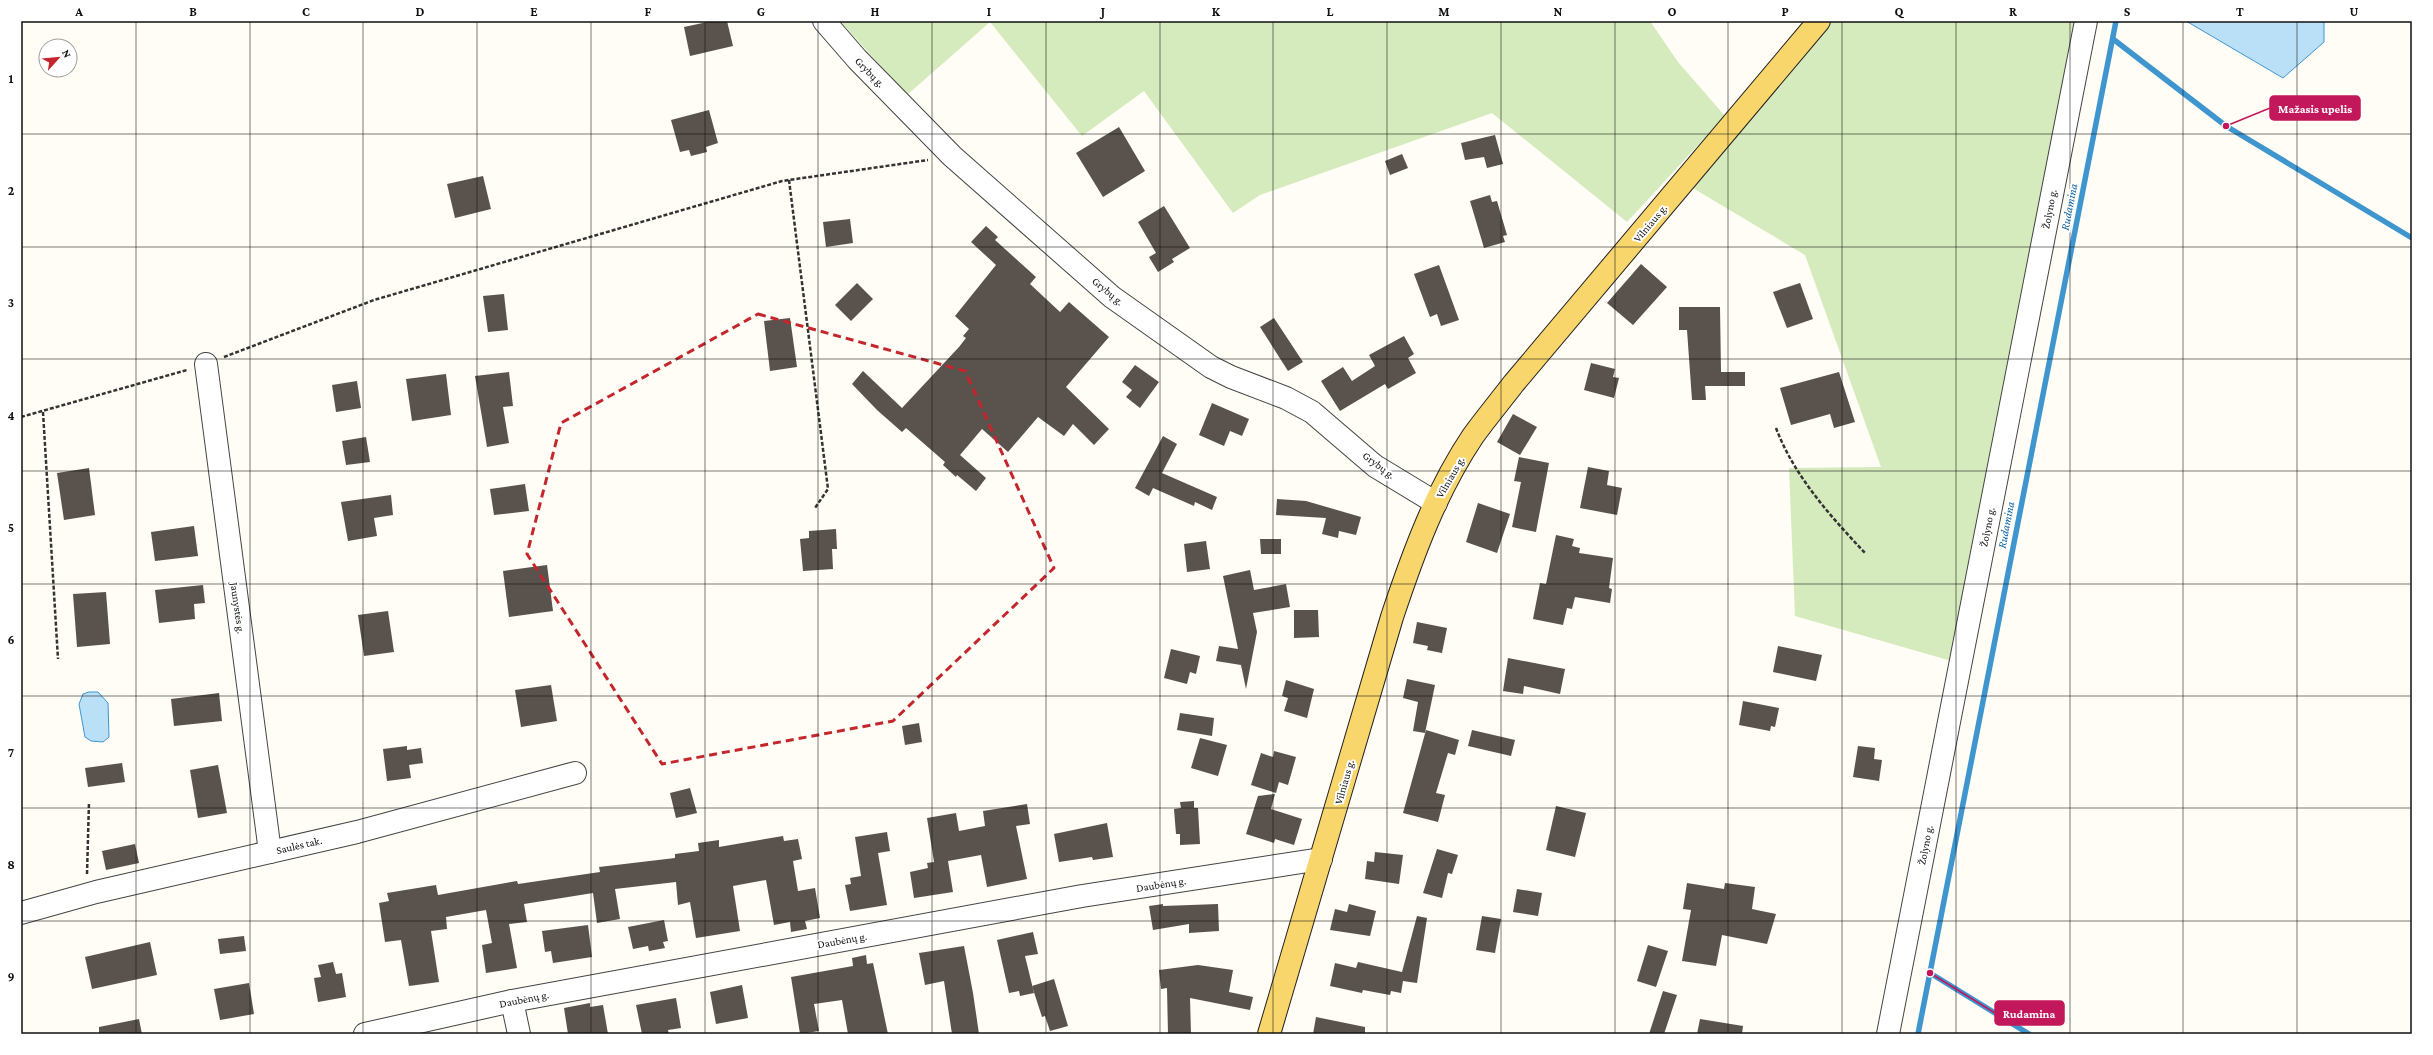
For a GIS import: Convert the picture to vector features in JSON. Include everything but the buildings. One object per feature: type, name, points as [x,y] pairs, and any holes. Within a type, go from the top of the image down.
[{"type":"main road","name":"Vilniaus g.","points":[[1269,1034],[1392,617],[1413,555],[1436,503],[1473,436],[1514,383],[1819,21]]},
{"type":"street","name":"Grybų g.","points":[[824,21],[857,58],[952,156],[1112,297],[1211,366],[1231,377],[1286,398],[1312,412],[1375,466],[1436,503]]},
{"type":"street","name":"Žolyno g.","points":[[1888,1034],[2086,21]]},
{"type":"street","name":"Jaunystės g.","points":[[206,364],[270,852]]},
{"type":"street","name":"Saulės tak.","points":[[21,913],[86,894],[356,832],[575,773]]},
{"type":"street","name":"Daubėnų g.","points":[[365,1034],[512,1001],[1082,896],[1321,859]]},
{"type":"street","points":[[512,1001],[519,1034]]},
{"type":"path","points":[[374,300],[789,180],[952,156]]},
{"type":"path","points":[[789,180],[828,489],[815,508]]},
{"type":"path","points":[[43,412],[58,659]]},
{"type":"path","points":[[1776,428],[1785,453],[1835,521],[1866,554]]},
{"type":"path","points":[[86,894],[89,802]]},
{"type":"highlighted area","points":[[758,314],[965,371],[1054,568],[893,721],[662,764],[527,554],[561,423]]},
{"type":"green space","points":[[840,21],[1650,21],[1678,62],[1725,116],[1627,222],[1492,113],[1260,195],[1233,213],[1144,91],[1082,136],[990,22],[907,95]]},
{"type":"green space","points":[[1832,21],[2082,21],[1955,662],[1795,616],[1789,468],[1881,467],[1805,255],[1691,187]]},
{"type":"water","points":[[2186,21],[2324,21],[2324,42],[2283,78]]},
{"type":"water","points":[[98,692],[108,703],[109,737],[103,742],[91,741],[85,737],[79,704],[83,694]]},
{"type":"waterway","name":"Rudamina","points":[[1918,1034],[2116,21]]},
{"type":"waterway","points":[[2113,39],[2226,126],[2412,238]]},
{"type":"waterway","points":[[1930,973],[2029,1034]]},
{"type":"place","name":"Mažasis upelis","points":[[2226,126]]},
{"type":"place","name":"Rudamina","points":[[1930,973]]}]
